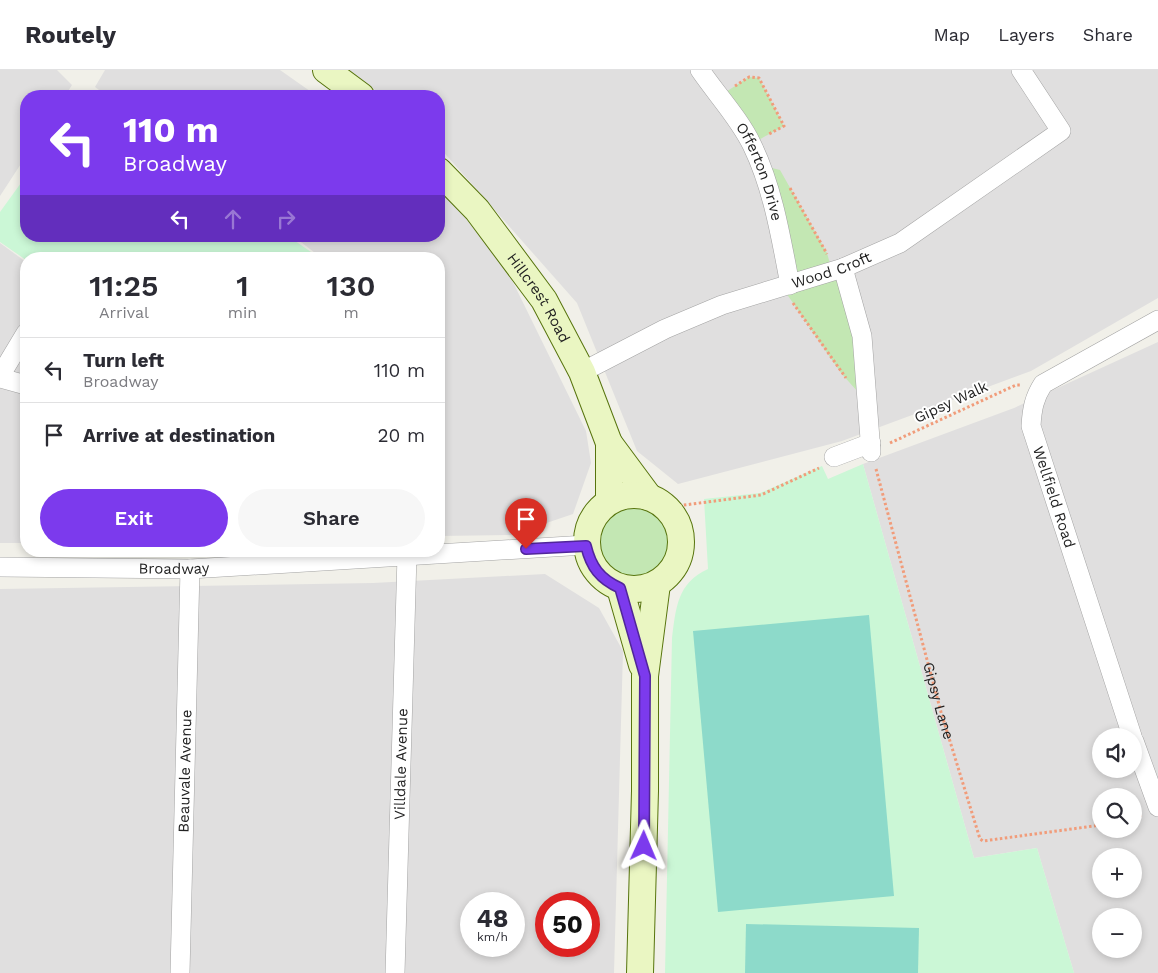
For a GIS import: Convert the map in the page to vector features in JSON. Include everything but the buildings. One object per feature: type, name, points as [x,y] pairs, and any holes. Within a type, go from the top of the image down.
[{"type":"main road","points":[[326,70],[353,90]]},
{"type":"main road","name":"Hillcrest Road","points":[[445,177],[477,210],[544,300],[582,372],[609,443],[678,526],[681,548],[677,562],[669,574],[657,584]]},
{"type":"main road","name":"Hillcrest Road","points":[[609,443],[609,501]]},
{"type":"main road","points":[[640,973],[645,792],[645,676],[657,584],[633,590],[620,588],[607,582],[596,572],[589,560],[586,546],[587,532],[591,520],[598,510],[609,501],[635,494],[658,502]]},
{"type":"main road","points":[[620,588],[645,676]]},
{"type":"street","name":"Offerton Drive","points":[[700,70],[751,144],[760,165],[777,222],[786,286]]},
{"type":"street","name":"Wood Croft","points":[[582,372],[674,326],[722,305],[838,270],[900,243],[1061,131],[1021,70]]},
{"type":"street","points":[[834,458],[871,447],[862,336],[838,270]]},
{"type":"street","points":[[1043,384],[1158,320]]},
{"type":"street","points":[[20,343],[0,377],[20,383]]},
{"type":"street","name":"Wellfield Road","points":[[1043,384],[1034,398],[1031,426],[1129,728]]},
{"type":"street","name":"Broadway","points":[[445,553],[586,546]]},
{"type":"street","name":"Broadway","points":[[0,567],[190,569],[340,557]]},
{"type":"street","name":"Villdale Avenue","points":[[395,973],[406,557]]},
{"type":"street","name":"Beauvale Avenue","points":[[180,973],[190,569]]},
{"type":"street","points":[[1142,764],[1158,807]]},
{"type":"path","points":[[718,97],[749,77],[759,78],[784,126],[751,144]]},
{"type":"path","points":[[789,186],[838,270]]},
{"type":"path","points":[[786,286],[841,373],[866,401]]},
{"type":"path","name":"Gipsy Walk","points":[[871,447],[1016,385],[1043,384]]},
{"type":"path","name":"Gipsy Lane","points":[[871,447],[941,712],[980,839],[983,841],[1092,825]]},
{"type":"path","points":[[658,502],[761,494],[824,466],[834,458]]},
{"type":"shaded area","points":[[0,70],[57,70],[72,85],[69,90],[20,90],[20,165],[0,196]]},
{"type":"shaded area","points":[[105,70],[280,70],[308,90],[99,90],[95,87]]},
{"type":"shaded area","points":[[349,70],[1158,70],[1158,298],[1031,371],[842,441],[678,484],[637,451],[577,303],[445,154],[445,90],[375,90]]},
{"type":"shaded area","points":[[445,192],[508,272],[586,431],[591,463],[573,514],[511,535],[445,536],[445,252],[314,252],[301,242],[445,242]]},
{"type":"shaded area","points":[[0,243],[20,258],[20,543],[0,543]]},
{"type":"shaded area","points":[[1158,342],[1158,973],[1074,973],[1037,848],[974,858],[863,464],[1014,408]]},
{"type":"shaded area","points":[[545,574],[599,608],[623,651],[614,973],[0,973],[0,589],[373,583]]},
{"type":"shaded area","points":[[869,615],[894,896],[718,912],[693,631]]},
{"type":"shaded area","points":[[746,924],[919,928],[918,973],[745,973]]},
{"type":"green space","points":[[749,77],[759,78],[784,126],[751,144],[718,97]]},
{"type":"green space","points":[[760,165],[780,170],[827,253],[832,271],[843,268],[866,401],[841,373],[782,287]]},
{"type":"green space","points":[[20,184],[20,242],[297,242],[311,252],[20,252],[20,256],[0,242],[0,212]]},
{"type":"green space","points":[[863,464],[974,858],[1037,848],[1074,973],[665,973],[672,638],[677,607],[684,589],[690,581],[708,569],[704,499],[760,493],[822,466],[828,479]]},
{"type":"green space","points":[[633,495],[651,498],[666,509],[677,524],[680,542],[677,560],[666,575],[651,586],[633,589],[615,586],[600,575],[589,560],[586,542],[589,524],[600,509],[615,498]]},
{"type":"route","points":[[526,549],[586,546],[589,560],[596,572],[607,582],[620,588],[645,676],[644,846]]}]
